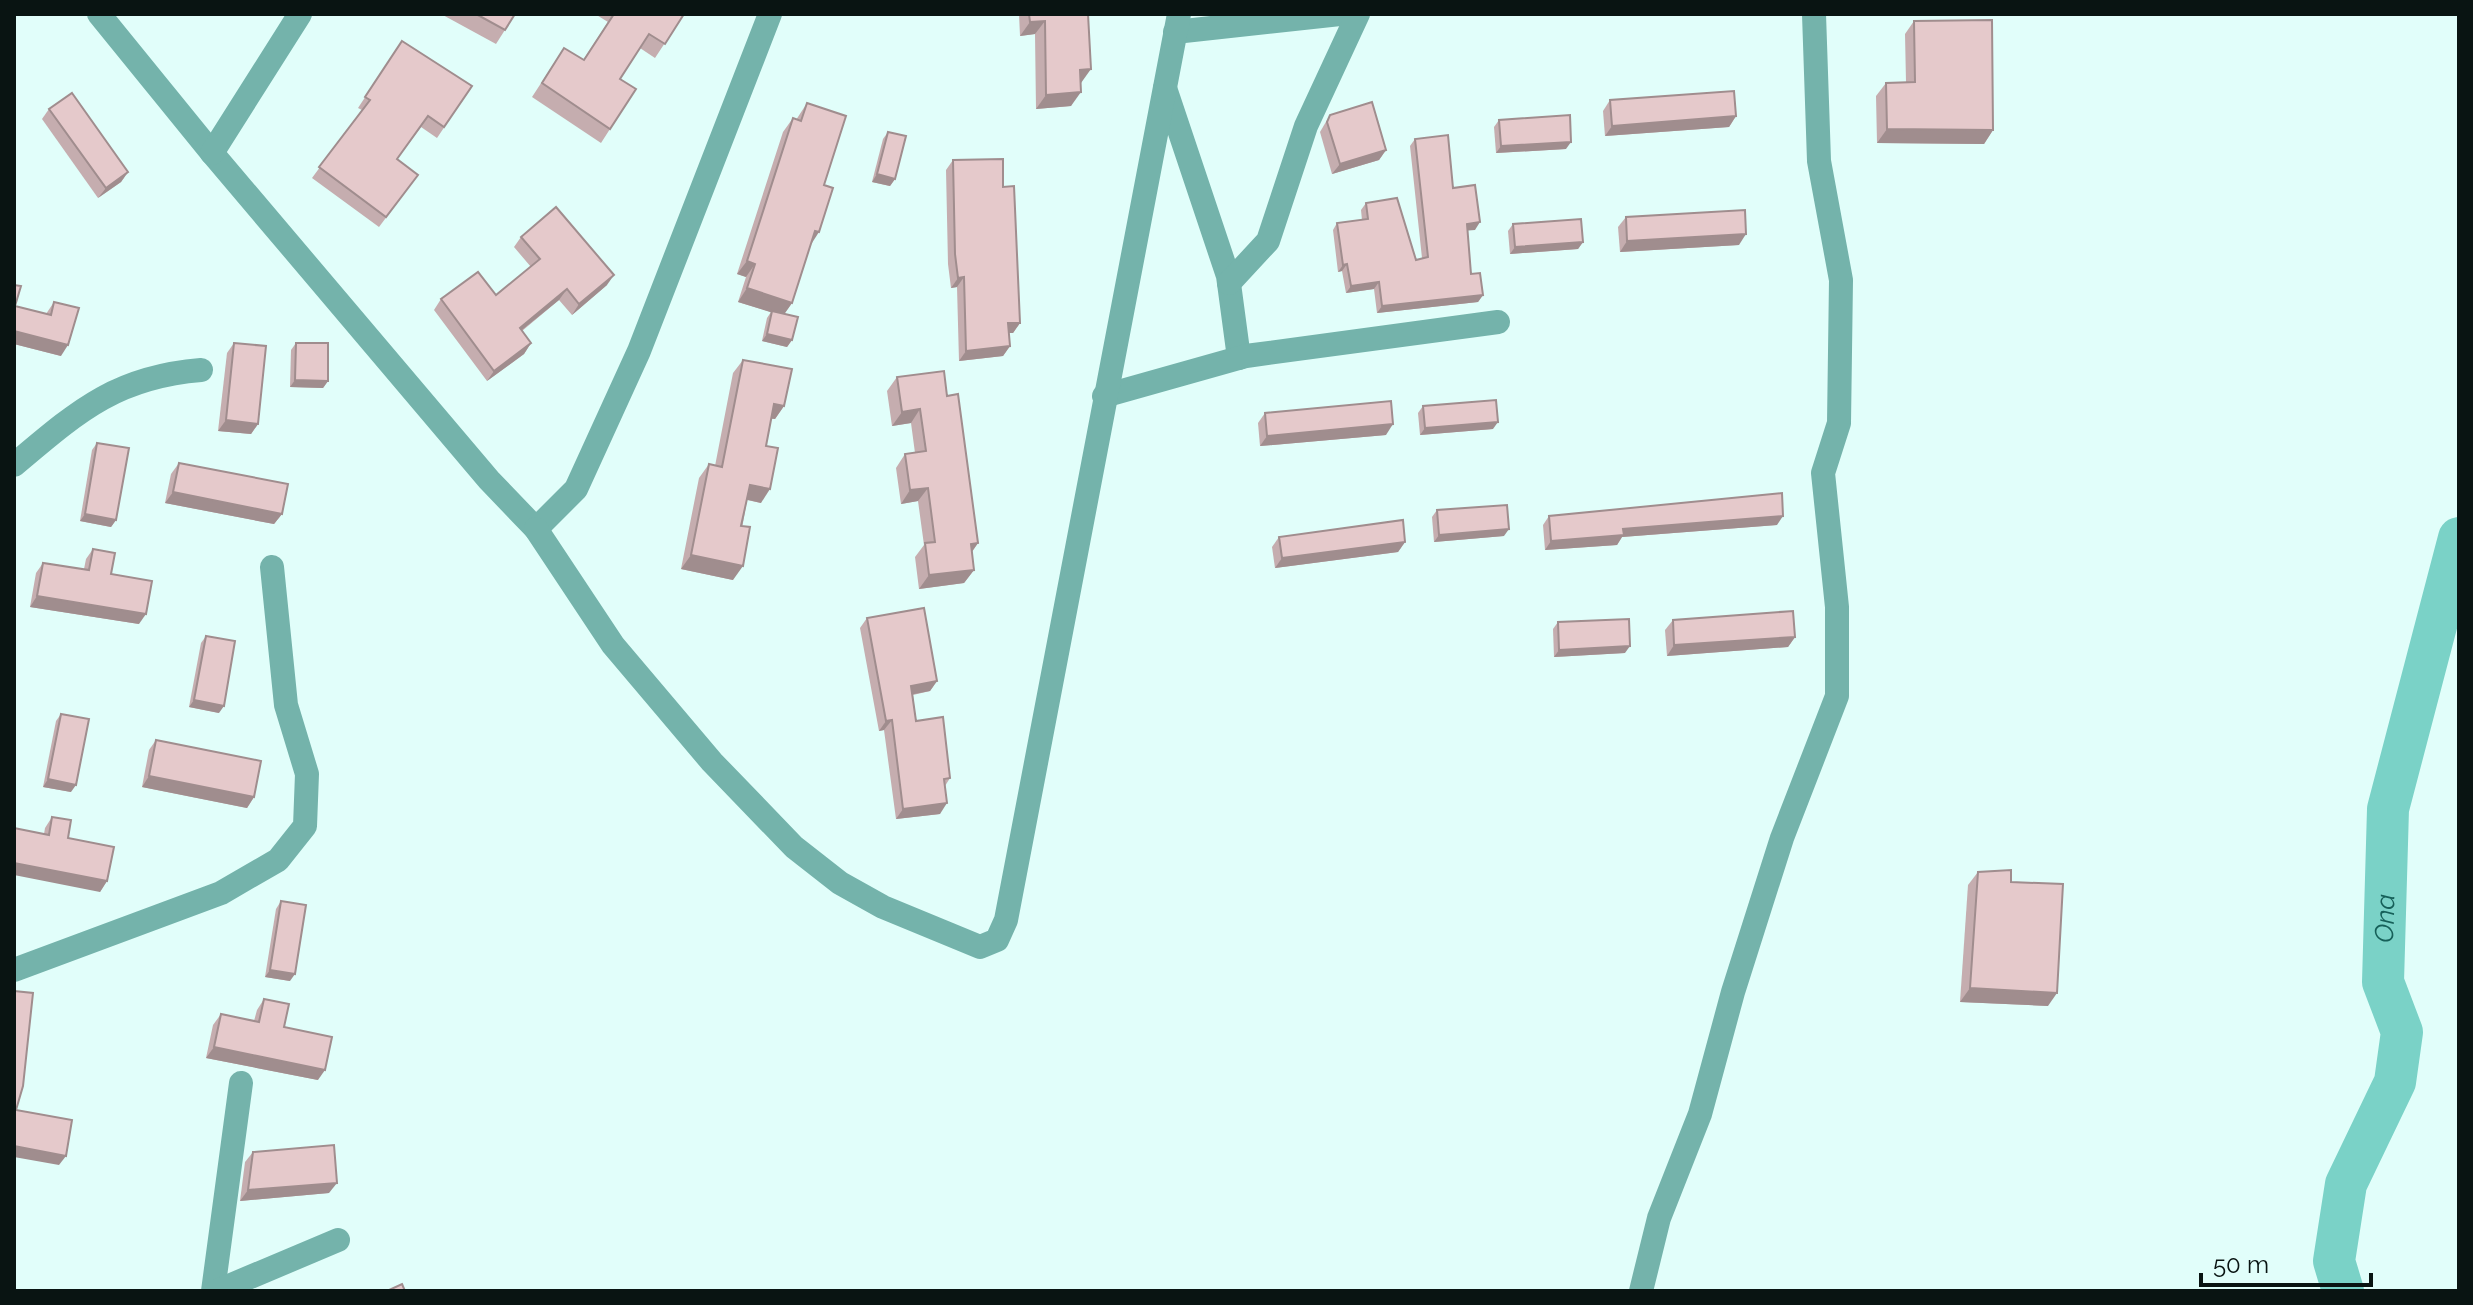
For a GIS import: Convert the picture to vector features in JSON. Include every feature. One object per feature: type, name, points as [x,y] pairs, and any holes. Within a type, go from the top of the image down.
[{"type":"street","points":[[99,14],[212,153],[489,480],[536,529],[613,645],[712,762],[794,847],[840,883],[883,907],[980,947],[997,940],[1006,920],[1177,23],[1340,14]]},
{"type":"street","points":[[212,153],[300,14]]},
{"type":"street","points":[[536,529],[576,489],[639,351],[770,14]]},
{"type":"street","points":[[1229,283],[1268,241],[1306,126],[1358,14]]},
{"type":"street","points":[[1641,1291],[1659,1218],[1700,1114],[1733,992],[1782,838],[1837,696],[1837,607],[1823,473],[1839,423],[1841,280],[1819,161],[1814,14]]},
{"type":"street","points":[[1164,85],[1229,283],[1239,358]]},
{"type":"street","points":[[1104,396],[1239,358],[1498,322]]},
{"type":"street","points":[[14,465],[75,414],[122,386],[169,373],[201,370]]},
{"type":"street","points":[[14,970],[221,893],[278,860],[305,826],[307,774],[286,705],[272,567]]},
{"type":"street","points":[[241,1083],[215,1291],[338,1240]]},
{"type":"building","points":[[476,14],[515,14],[505,30]]},
{"type":"building","points":[[614,14],[684,14],[665,44],[649,34],[620,79],[636,89],[610,129],[542,83],[564,48],[584,60]]},
{"type":"building","points":[[1029,14],[1088,14],[1091,69],[1080,70],[1081,92],[1046,95],[1045,21],[1030,22]]},
{"type":"building","points":[[1992,20],[1993,130],[1887,129],[1886,83],[1915,82],[1914,21]]},
{"type":"building","points":[[402,41],[472,86],[444,127],[428,116],[397,159],[418,175],[386,217],[319,167],[370,100],[365,97]]},
{"type":"building","points":[[1734,91],[1736,116],[1612,126],[1610,100]]},
{"type":"building","points":[[72,93],[128,172],[106,188],[49,109]]},
{"type":"building","points":[[1372,102],[1386,150],[1340,164],[1327,122],[1330,115]]},
{"type":"building","points":[[807,103],[846,116],[824,185],[833,188],[819,232],[815,231],[792,303],[747,288],[755,264],[747,261],[793,118],[801,121]]},
{"type":"building","points":[[1570,115],[1571,142],[1501,146],[1499,120]]},
{"type":"building","points":[[888,132],[906,136],[895,179],[877,174]]},
{"type":"building","points":[[1448,135],[1453,188],[1475,185],[1480,222],[1467,224],[1471,274],[1480,273],[1483,295],[1382,306],[1379,282],[1351,286],[1347,264],[1343,265],[1337,223],[1368,219],[1366,203],[1397,198],[1416,260],[1428,257],[1415,139]]},
{"type":"building","points":[[1003,159],[1003,187],[1014,186],[1020,323],[1008,323],[1010,346],[966,351],[964,277],[958,278],[955,254],[953,160]]},
{"type":"building","points":[[556,207],[614,275],[579,304],[567,289],[520,328],[531,343],[494,371],[441,299],[478,272],[496,295],[540,259],[521,237]]},
{"type":"building","points":[[1745,210],[1746,234],[1627,241],[1626,217]]},
{"type":"building","points":[[1581,219],[1583,242],[1515,247],[1513,224]]},
{"type":"building","points":[[14,285],[21,286],[15,306],[51,315],[54,302],[79,308],[68,345],[14,331]]},
{"type":"building","points":[[772,311],[798,317],[792,340],[767,334]]},
{"type":"building","points":[[234,343],[266,346],[258,424],[226,420]]},
{"type":"building","points":[[296,343],[328,343],[328,381],[295,380]]},
{"type":"building","points":[[743,360],[792,369],[784,406],[774,404],[766,446],[778,448],[770,489],[750,485],[741,526],[750,527],[743,566],[691,555],[709,464],[722,467]]},
{"type":"building","points":[[944,371],[947,396],[958,394],[978,543],[971,544],[974,570],[929,575],[925,543],[935,542],[928,488],[910,490],[905,454],[926,451],[920,409],[902,412],[897,377]]},
{"type":"building","points":[[1496,400],[1498,422],[1425,428],[1423,406]]},
{"type":"building","points":[[1391,401],[1393,424],[1267,436],[1265,413]]},
{"type":"building","points":[[97,443],[129,448],[116,520],[85,514]]},
{"type":"building","points":[[179,463],[288,484],[282,514],[173,492]]},
{"type":"building","points":[[1782,493],[1783,516],[1623,529],[1624,535],[1551,541],[1549,516]]},
{"type":"building","points":[[1507,505],[1509,529],[1439,535],[1437,510]]},
{"type":"building","points":[[1403,520],[1405,542],[1282,558],[1279,537]]},
{"type":"building","points":[[93,549],[115,553],[111,574],[152,581],[146,614],[37,596],[43,563],[89,570]]},
{"type":"building","points":[[924,608],[937,681],[911,686],[916,721],[943,717],[950,778],[944,779],[947,803],[903,809],[892,720],[886,721],[867,618]]},
{"type":"building","points":[[1793,611],[1795,637],[1674,645],[1673,620]]},
{"type":"building","points":[[1629,619],[1630,646],[1559,650],[1558,622]]},
{"type":"building","points":[[206,636],[235,641],[224,706],[194,700]]},
{"type":"building","points":[[61,714],[89,719],[76,785],[48,779]]},
{"type":"building","points":[[156,740],[261,761],[254,797],[149,776]]},
{"type":"building","points":[[52,817],[71,820],[68,838],[114,847],[107,881],[14,863],[14,828],[49,835]]},
{"type":"building","points":[[2011,870],[2011,882],[2063,884],[2057,993],[1970,988],[1978,872]]},
{"type":"building","points":[[281,901],[306,905],[295,974],[270,970]]},
{"type":"building","points":[[14,991],[33,993],[23,1086],[16,1110],[72,1120],[66,1156],[14,1146]]},
{"type":"building","points":[[264,999],[289,1004],[284,1027],[332,1037],[325,1070],[214,1047],[221,1014],[259,1022]]},
{"type":"building","points":[[334,1145],[337,1183],[248,1190],[253,1152]]},
{"type":"building","points":[[402,1284],[405,1291],[387,1291]]},
{"type":"waterway","name":"Ona","points":[[2343,1291],[2334,1261],[2346,1184],[2395,1082],[2402,1032],[2383,982],[2388,809],[2459,538]]}]
